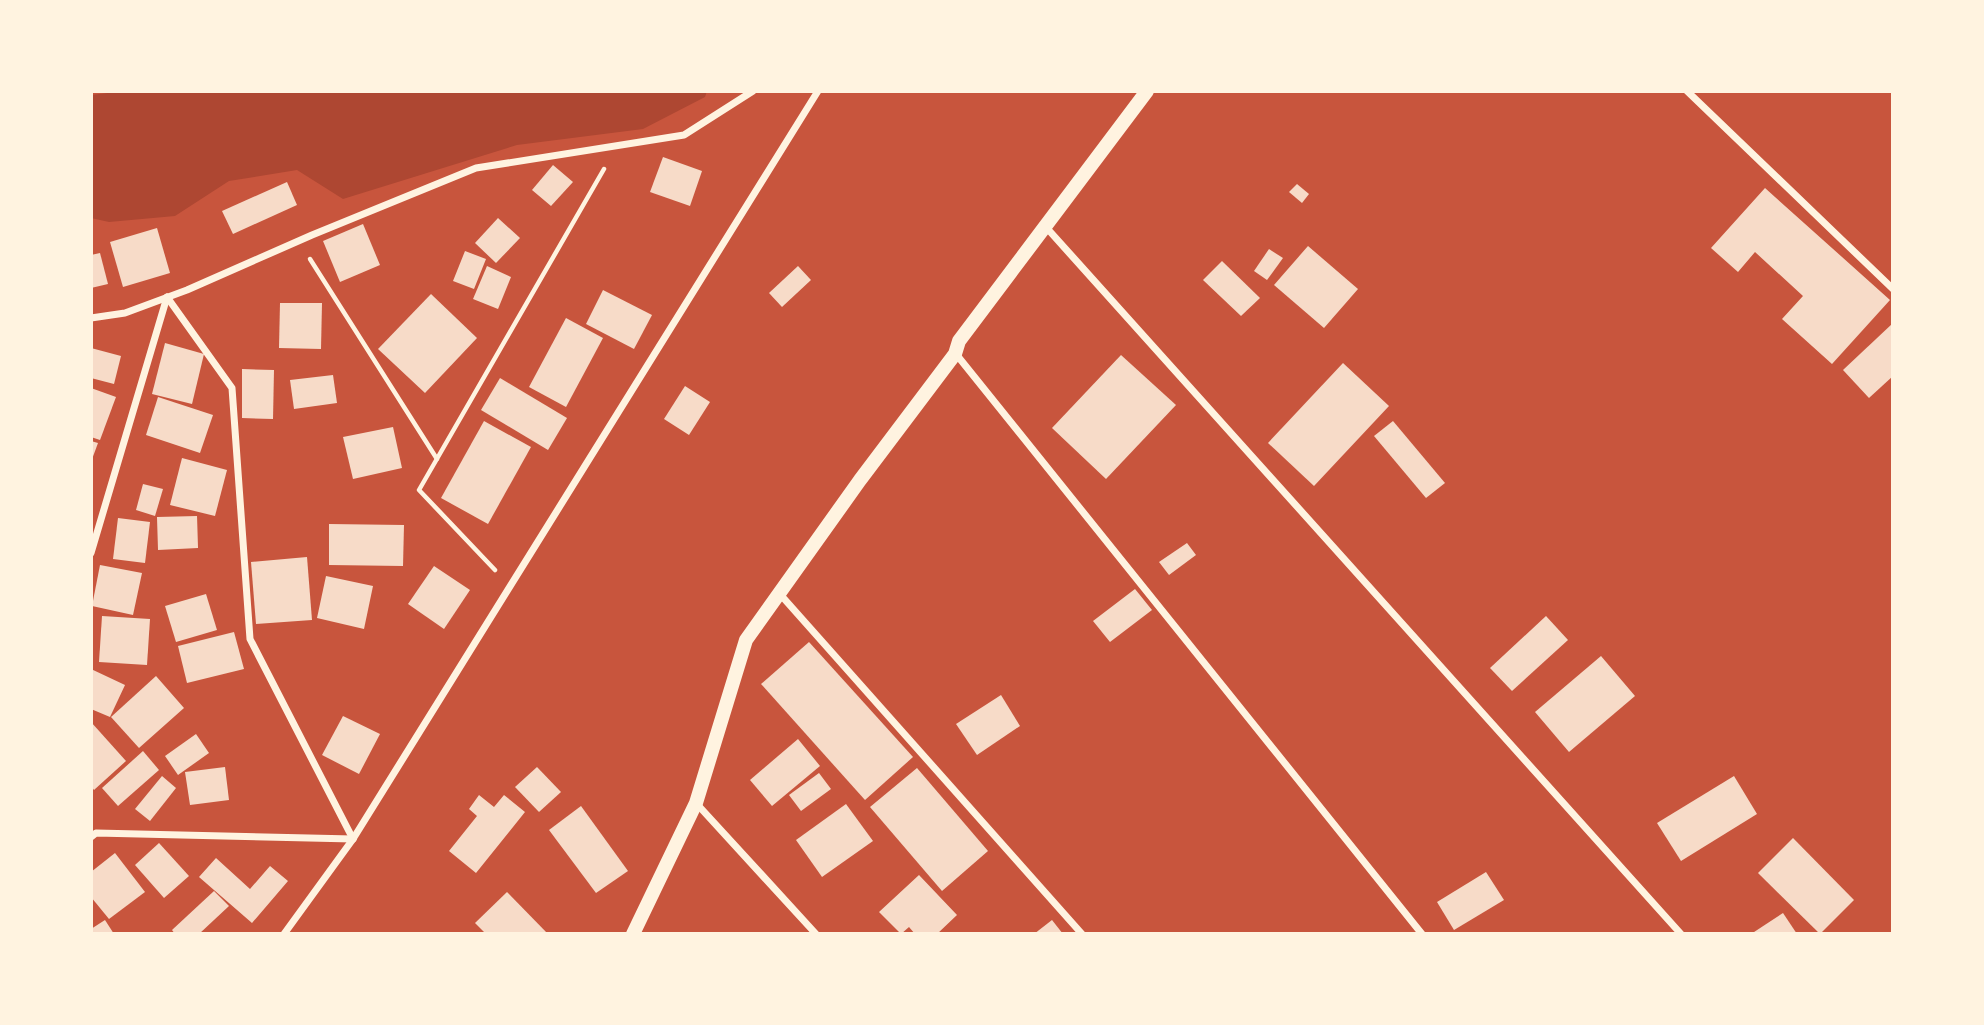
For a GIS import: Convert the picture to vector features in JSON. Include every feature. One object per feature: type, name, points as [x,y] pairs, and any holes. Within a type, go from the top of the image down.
[{"type":"main road","points":[[633,934],[696,803],[746,640],[860,480],[955,354],[959,341],[1147,91]]},
{"type":"street","points":[[91,318],[125,313],[167,297],[476,168],[684,135],[753,91]]},
{"type":"street","points":[[284,934],[353,839],[818,91]]},
{"type":"street","points":[[1687,91],[1893,289]]},
{"type":"street","points":[[1045,226],[1681,934]]},
{"type":"street","points":[[167,297],[232,388],[250,639],[353,839]]},
{"type":"street","points":[[91,553],[167,297]]},
{"type":"street","points":[[955,354],[1422,934]]},
{"type":"street","points":[[779,593],[1082,934]]},
{"type":"street","points":[[696,803],[816,934]]},
{"type":"street","points":[[93,833],[353,839]]},
{"type":"path","points":[[510,586],[419,490],[616,147]]},
{"type":"path","points":[[299,241],[437,459]]},
{"type":"shaded area","points":[[124,91],[707,91],[705,97],[643,129],[517,145],[343,199],[297,170],[229,181],[175,216],[109,222],[91,218],[91,95]]},
{"type":"building","points":[[663,157],[702,171],[690,206],[650,192]]},
{"type":"building","points":[[553,165],[573,182],[551,206],[532,190]]},
{"type":"building","points":[[287,182],[297,205],[233,234],[222,211]]},
{"type":"building","points":[[1297,184],[1309,194],[1302,203],[1289,192]]},
{"type":"building","points":[[1765,188],[1890,300],[1832,364],[1782,319],[1803,296],[1755,252],[1738,272],[1711,248]]},
{"type":"building","points":[[498,218],[520,238],[496,263],[475,243]]},
{"type":"building","points":[[363,224],[380,265],[340,282],[323,241]]},
{"type":"building","points":[[157,228],[170,273],[123,287],[110,242]]},
{"type":"building","points":[[1308,246],[1358,289],[1324,328],[1274,285]]},
{"type":"building","points":[[1269,249],[1283,258],[1267,280],[1254,271]]},
{"type":"building","points":[[465,251],[486,259],[474,289],[453,281]]},
{"type":"building","points":[[100,253],[108,284],[91,288],[91,255]]},
{"type":"building","points":[[1222,261],[1260,298],[1241,316],[1203,280]]},
{"type":"building","points":[[487,266],[511,277],[498,309],[473,299]]},
{"type":"building","points":[[798,266],[811,280],[782,307],[769,293]]},
{"type":"building","points":[[603,290],[652,315],[634,349],[586,324]]},
{"type":"building","points":[[431,294],[477,338],[425,393],[378,349]]},
{"type":"building","points":[[280,303],[322,303],[321,349],[279,348]]},
{"type":"building","points":[[566,318],[603,338],[566,407],[529,387]]},
{"type":"building","points":[[1893,323],[1893,376],[1869,398],[1843,370]]},
{"type":"building","points":[[165,343],[204,354],[192,404],[152,394]]},
{"type":"building","points":[[91,348],[121,356],[114,384],[91,378]]},
{"type":"building","points":[[1121,355],[1176,405],[1106,479],[1052,428]]},
{"type":"building","points":[[1343,363],[1389,406],[1314,486],[1268,443]]},
{"type":"building","points":[[242,369],[274,370],[273,419],[242,418]]},
{"type":"building","points":[[333,375],[337,403],[294,409],[290,380]]},
{"type":"building","points":[[500,378],[567,418],[548,450],[481,410]]},
{"type":"building","points":[[685,386],[710,402],[689,435],[664,419]]},
{"type":"building","points":[[91,388],[116,397],[100,440],[91,437]]},
{"type":"building","points":[[158,397],[213,415],[200,453],[146,435]]},
{"type":"building","points":[[484,421],[531,447],[488,524],[441,498]]},
{"type":"building","points":[[1393,421],[1445,483],[1426,498],[1374,436]]},
{"type":"building","points":[[393,427],[402,468],[353,479],[343,437]]},
{"type":"building","points":[[91,441],[98,443],[91,462]]},
{"type":"building","points":[[182,458],[227,470],[215,516],[170,505]]},
{"type":"building","points":[[143,484],[163,489],[155,516],[136,510]]},
{"type":"building","points":[[197,516],[198,548],[158,550],[157,517]]},
{"type":"building","points":[[118,518],[150,522],[145,563],[113,559]]},
{"type":"building","points":[[329,524],[404,525],[403,566],[329,565]]},
{"type":"building","points":[[1187,543],[1196,555],[1169,575],[1159,562]]},
{"type":"building","points":[[307,557],[312,620],[256,624],[251,562]]},
{"type":"building","points":[[100,565],[142,573],[133,615],[92,606]]},
{"type":"building","points":[[434,566],[470,590],[444,629],[408,604]]},
{"type":"building","points":[[326,576],[373,586],[364,629],[317,618]]},
{"type":"building","points":[[1135,589],[1152,610],[1110,642],[1093,621]]},
{"type":"building","points":[[206,594],[217,630],[176,642],[165,606]]},
{"type":"building","points":[[102,616],[150,619],[147,665],[99,662]]},
{"type":"building","points":[[1546,616],[1568,640],[1512,691],[1490,668]]},
{"type":"building","points":[[234,632],[244,669],[187,683],[178,646]]},
{"type":"building","points":[[809,642],[913,757],[865,800],[761,684]]},
{"type":"building","points":[[1601,656],[1635,696],[1569,752],[1535,712]]},
{"type":"building","points":[[91,669],[125,685],[110,717],[91,709]]},
{"type":"building","points":[[156,676],[184,708],[139,748],[111,717]]},
{"type":"building","points":[[1001,695],[1020,726],[977,755],[956,724]]},
{"type":"building","points":[[343,716],[380,734],[359,774],[322,755]]},
{"type":"building","points":[[91,722],[126,761],[94,790],[91,786]]},
{"type":"building","points":[[196,734],[209,753],[178,775],[165,756]]},
{"type":"building","points":[[798,739],[820,766],[772,806],[750,780]]},
{"type":"building","points":[[143,751],[159,770],[118,806],[102,788]]},
{"type":"building","points":[[225,767],[229,800],[190,805],[185,772]]},
{"type":"building","points":[[537,767],[561,792],[539,812],[515,787]]},
{"type":"building","points":[[917,768],[988,851],[942,891],[870,807]]},
{"type":"building","points":[[819,773],[831,789],[801,811],[789,795]]},
{"type":"building","points":[[162,776],[176,788],[150,821],[135,809]]},
{"type":"building","points":[[1734,776],[1757,814],[1681,861],[1657,823]]},
{"type":"building","points":[[479,795],[494,807],[504,795],[525,812],[476,873],[449,851],[477,816],[469,809]]},
{"type":"building","points":[[846,804],[873,841],[822,877],[796,840]]},
{"type":"building","points":[[581,806],[628,871],[596,893],[549,830]]},
{"type":"building","points":[[1793,838],[1854,900],[1820,934],[1758,873]]},
{"type":"building","points":[[159,843],[189,876],[164,898],[135,865]]},
{"type":"building","points":[[115,853],[145,892],[109,919],[91,897],[91,872]]},
{"type":"building","points":[[216,858],[250,889],[270,866],[288,881],[252,923],[199,877]]},
{"type":"building","points":[[1486,872],[1504,900],[1454,930],[1437,902]]},
{"type":"building","points":[[919,875],[957,915],[937,934],[915,934],[909,927],[901,934],[879,912]]},
{"type":"building","points":[[214,891],[229,906],[199,934],[175,934],[172,930]]},
{"type":"building","points":[[507,892],[548,934],[486,934],[475,923]]},
{"type":"building","points":[[1783,913],[1797,934],[1751,934]]},
{"type":"building","points":[[105,920],[114,934],[91,934],[91,929]]},
{"type":"building","points":[[1052,920],[1063,934],[1034,934]]}]
